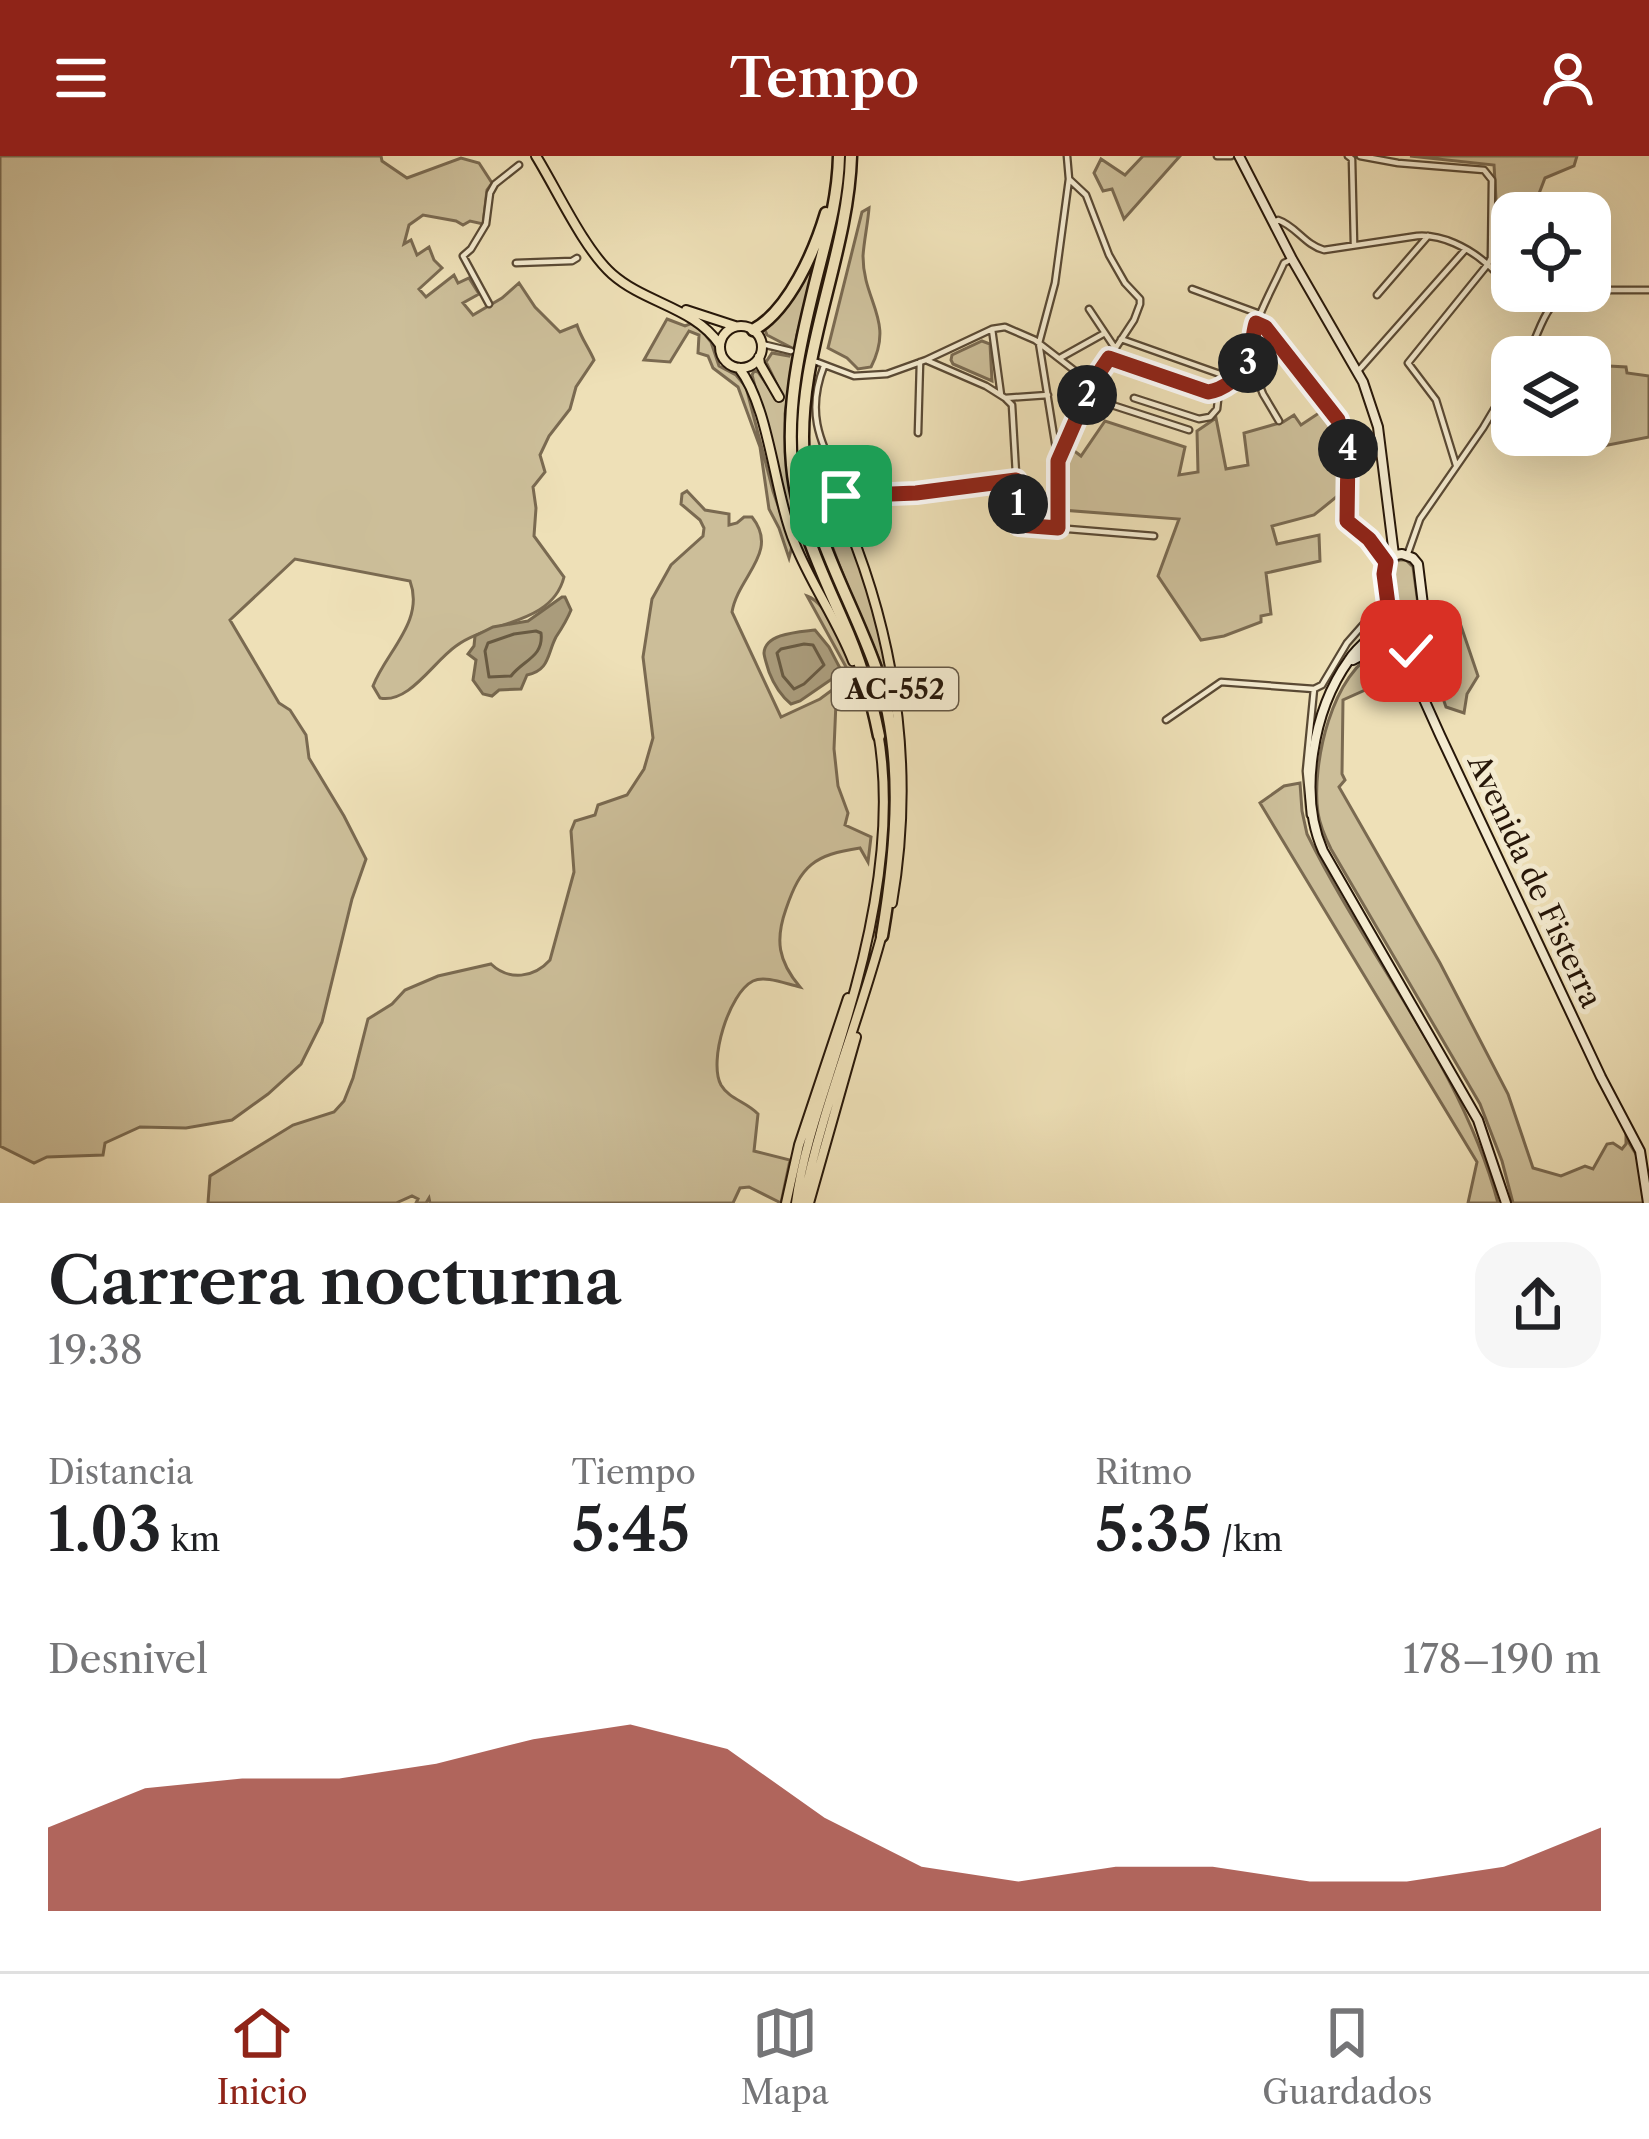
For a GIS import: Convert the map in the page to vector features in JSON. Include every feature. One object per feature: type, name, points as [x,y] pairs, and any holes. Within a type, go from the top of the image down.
[{"type":"highway","points":[[753,330],[767,322],[796,284],[817,240],[836,156]]},
{"type":"highway","points":[[836,156],[836,202],[811,299],[790,428],[805,531],[862,669],[879,736]]},
{"type":"highway","points":[[851,156],[844,220],[809,370],[804,463],[817,525],[875,666],[890,722],[896,820],[890,883],[875,935]]},
{"type":"main road","name":"AC-552","points":[[536,156],[602,263],[632,290],[707,327],[723,358],[739,368],[752,390],[796,547],[848,649],[879,736],[883,810],[871,978],[803,1203]]},
{"type":"main road","points":[[1234,156],[1358,371],[1378,427],[1393,533],[1384,574],[1392,635],[1410,644]]},
{"type":"main road","name":"AC-552","points":[[670,307],[753,330]]},
{"type":"main road","points":[[720,345],[725,333],[736,327]]},
{"type":"main road","points":[[753,330],[762,344],[760,364],[779,397]]},
{"type":"main road","points":[[739,368],[751,366],[759,357]]},
{"type":"main road","name":"AC-552","points":[[786,1203],[800,1145],[875,935],[889,920],[902,807],[900,740],[885,635],[852,531],[814,453]]},
{"type":"main road","points":[[836,494],[847,497],[852,531]]},
{"type":"main road","points":[[1390,559],[1407,555]]},
{"type":"main road","name":"Avenida de Fisterra","points":[[1407,555],[1418,564],[1425,621],[1423,637],[1410,644],[1413,675],[1521,911],[1640,1151],[1648,1203]]},
{"type":"main road","points":[[1389,619],[1351,655],[1328,702],[1317,739],[1312,820],[1323,851],[1478,1120],[1505,1203]]},
{"type":"main road","points":[[1341,673],[1371,644],[1392,635]]},
{"type":"main road","points":[[1354,660],[1372,650],[1390,650],[1399,654],[1413,675]]},
{"type":"main road","name":"AC-552","points":[[803,1203],[807,1148],[875,935]]},
{"type":"street","points":[[1058,528],[1058,461],[1039,343],[1056,274],[1069,179],[1067,156]]},
{"type":"street","points":[[1217,156],[1234,156]]},
{"type":"street","points":[[1348,156],[1352,159],[1354,246]]},
{"type":"street","points":[[1360,156],[1484,170],[1492,180],[1491,258],[1408,363],[1436,400],[1456,465]]},
{"type":"street","points":[[489,304],[463,256],[486,224],[495,184],[519,165]]},
{"type":"street","points":[[1058,461],[1092,383],[1134,320],[1140,299],[1117,271],[1086,195],[1069,179]]},
{"type":"street","points":[[1272,223],[1283,221],[1318,249],[1429,235],[1447,240],[1491,268]]},
{"type":"street","points":[[1377,295],[1429,235]]},
{"type":"street","points":[[1358,371],[1465,250]]},
{"type":"street","points":[[516,263],[577,258]]},
{"type":"street","points":[[1279,421],[1249,361],[1256,323],[1284,263],[1292,259]]},
{"type":"street","points":[[1042,273],[1056,274]]},
{"type":"street","points":[[1192,289],[1260,314]]},
{"type":"street","points":[[1611,290],[1649,290]]},
{"type":"street","points":[[1089,309],[1115,348]]},
{"type":"street","points":[[1256,323],[1265,327],[1338,420],[1348,450],[1347,521],[1390,559]]},
{"type":"street","points":[[1016,480],[847,497],[819,436],[813,411],[821,364],[854,376],[887,374],[1005,327],[1039,343],[1092,383]]},
{"type":"street","points":[[992,329],[1003,396]]},
{"type":"street","points":[[1060,358],[1103,334]]},
{"type":"street","points":[[1121,339],[1234,379]]},
{"type":"street","points":[[762,344],[790,351]]},
{"type":"street","points":[[1109,358],[1208,392],[1220,391],[1249,361]]},
{"type":"street","points":[[923,361],[1003,396],[1012,405],[1019,525],[1154,536]]},
{"type":"street","points":[[918,433],[923,361]]},
{"type":"street","points":[[1134,398],[1199,419],[1210,417],[1216,409],[1220,391]]},
{"type":"street","points":[[1089,392],[1115,406],[1189,430]]},
{"type":"street","points":[[1003,396],[1049,395]]},
{"type":"street","points":[[1407,555],[1420,519],[1491,414]]},
{"type":"street","points":[[1369,539],[1385,542],[1393,533]]},
{"type":"street","points":[[1166,720],[1221,682],[1314,689],[1322,685],[1347,643],[1387,599]]},
{"type":"street","points":[[1312,820],[1307,809],[1306,771],[1314,689]]},
{"type":"shaded area","points":[[0,156],[381,156],[407,178],[461,158],[479,163],[492,183],[483,224],[470,221],[463,225],[423,215],[409,225],[404,244],[411,240],[417,255],[429,247],[442,268],[419,289],[426,297],[454,275],[458,283],[469,278],[479,294],[463,303],[473,315],[519,283],[560,332],[577,325],[594,360],[576,387],[570,409],[549,436],[540,455],[545,472],[533,487],[534,536],[564,577],[547,605],[456,646],[411,688],[391,698],[380,698],[373,686],[408,623],[413,596],[410,581],[295,559],[230,620],[279,703],[290,710],[306,735],[309,758],[366,859],[322,1022],[301,1064],[232,1120],[186,1128],[140,1127],[105,1143],[103,1155],[47,1157],[34,1163],[0,1146]]},
{"type":"shaded area","points":[[1143,156],[1180,156],[1124,219],[1112,189],[1103,191],[1094,173],[1101,159],[1125,175]]},
{"type":"shaded area","points":[[1410,156],[1577,156],[1574,166],[1545,178],[1540,192],[1496,192],[1494,165]]},
{"type":"shaded area","points":[[869,208],[864,272],[880,336],[871,367],[858,369],[828,348],[862,212]]},
{"type":"shaded area","points":[[816,255],[785,414],[790,490],[815,578],[794,534],[752,375],[758,372],[776,398],[782,395],[766,362],[772,353],[789,356],[792,348],[765,330]]},
{"type":"shaded area","points":[[667,319],[685,326],[695,322],[711,342],[719,366],[746,387],[792,546],[789,558],[769,509],[760,447],[738,387],[713,368],[708,356],[698,353],[699,335],[689,331],[670,362],[644,360]]},
{"type":"shaded area","points":[[982,341],[990,344],[992,381],[951,360],[952,355]]},
{"type":"shaded area","points":[[1611,366],[1649,376],[1649,437],[1611,444]]},
{"type":"shaded area","points":[[1325,409],[1342,452],[1340,494],[1314,515],[1272,526],[1277,544],[1319,535],[1320,561],[1266,573],[1271,614],[1261,616],[1261,622],[1201,640],[1158,576],[1179,519],[1062,510],[1069,447],[1081,456],[1105,421],[1185,447],[1179,475],[1198,472],[1197,431],[1216,418],[1226,469],[1248,465],[1244,433],[1294,415],[1301,425]]},
{"type":"shaded area","points":[[812,454],[848,529],[875,609],[890,679],[831,542]]},
{"type":"shaded area","points":[[687,491],[705,510],[729,514],[729,525],[752,517],[759,530],[760,553],[732,612],[781,717],[820,699],[851,676],[807,596],[832,623],[860,689],[853,684],[836,702],[834,749],[838,786],[848,813],[845,825],[871,837],[868,862],[860,848],[831,854],[804,872],[780,931],[783,959],[800,987],[769,979],[753,981],[736,999],[719,1045],[721,1085],[758,1114],[754,1151],[790,1160],[781,1203],[749,1187],[740,1188],[733,1203],[430,1203],[429,1198],[416,1203],[418,1199],[412,1196],[396,1203],[208,1203],[210,1176],[293,1125],[334,1112],[353,1078],[368,1019],[405,990],[438,976],[491,964],[513,975],[529,974],[550,960],[574,872],[571,831],[575,821],[595,815],[598,805],[627,795],[644,769],[653,738],[643,657],[652,599],[671,565],[703,536],[700,520],[681,504]]},
{"type":"shaded area","points":[[1400,560],[1413,567],[1421,626],[1417,636],[1409,639],[1395,630],[1388,572]]},
{"type":"shaded area","points":[[1459,620],[1478,676],[1467,694],[1464,713],[1446,707],[1439,682],[1443,653]]},
{"type":"shaded area","points":[[1380,651],[1395,657],[1403,673],[1343,700],[1345,780],[1339,787],[1440,963],[1508,1094],[1533,1168],[1561,1176],[1585,1166],[1593,1169],[1607,1144],[1622,1149],[1626,1138],[1639,1159],[1644,1203],[1513,1203],[1480,1104],[1329,845],[1319,818],[1317,793],[1328,721],[1349,677]]},
{"type":"shaded area","points":[[1300,783],[1307,834],[1462,1106],[1498,1203],[1468,1203],[1477,1162],[1260,803],[1284,786]]},
{"type":"water","points":[[562,597],[571,610],[544,665],[527,675],[521,689],[483,694],[473,680],[476,660],[468,654],[475,636],[493,627],[528,621]]},
{"type":"water","points":[[815,630],[842,672],[791,704],[771,677],[766,646],[784,635]]},
{"type":"route","points":[[841,496],[916,493],[1016,480],[1019,525],[1058,528],[1058,461],[1092,383],[1109,358],[1208,392],[1220,391],[1249,361],[1256,323],[1265,327],[1338,420],[1350,469],[1347,521],[1386,562],[1392,635],[1410,644],[1411,651]]}]
